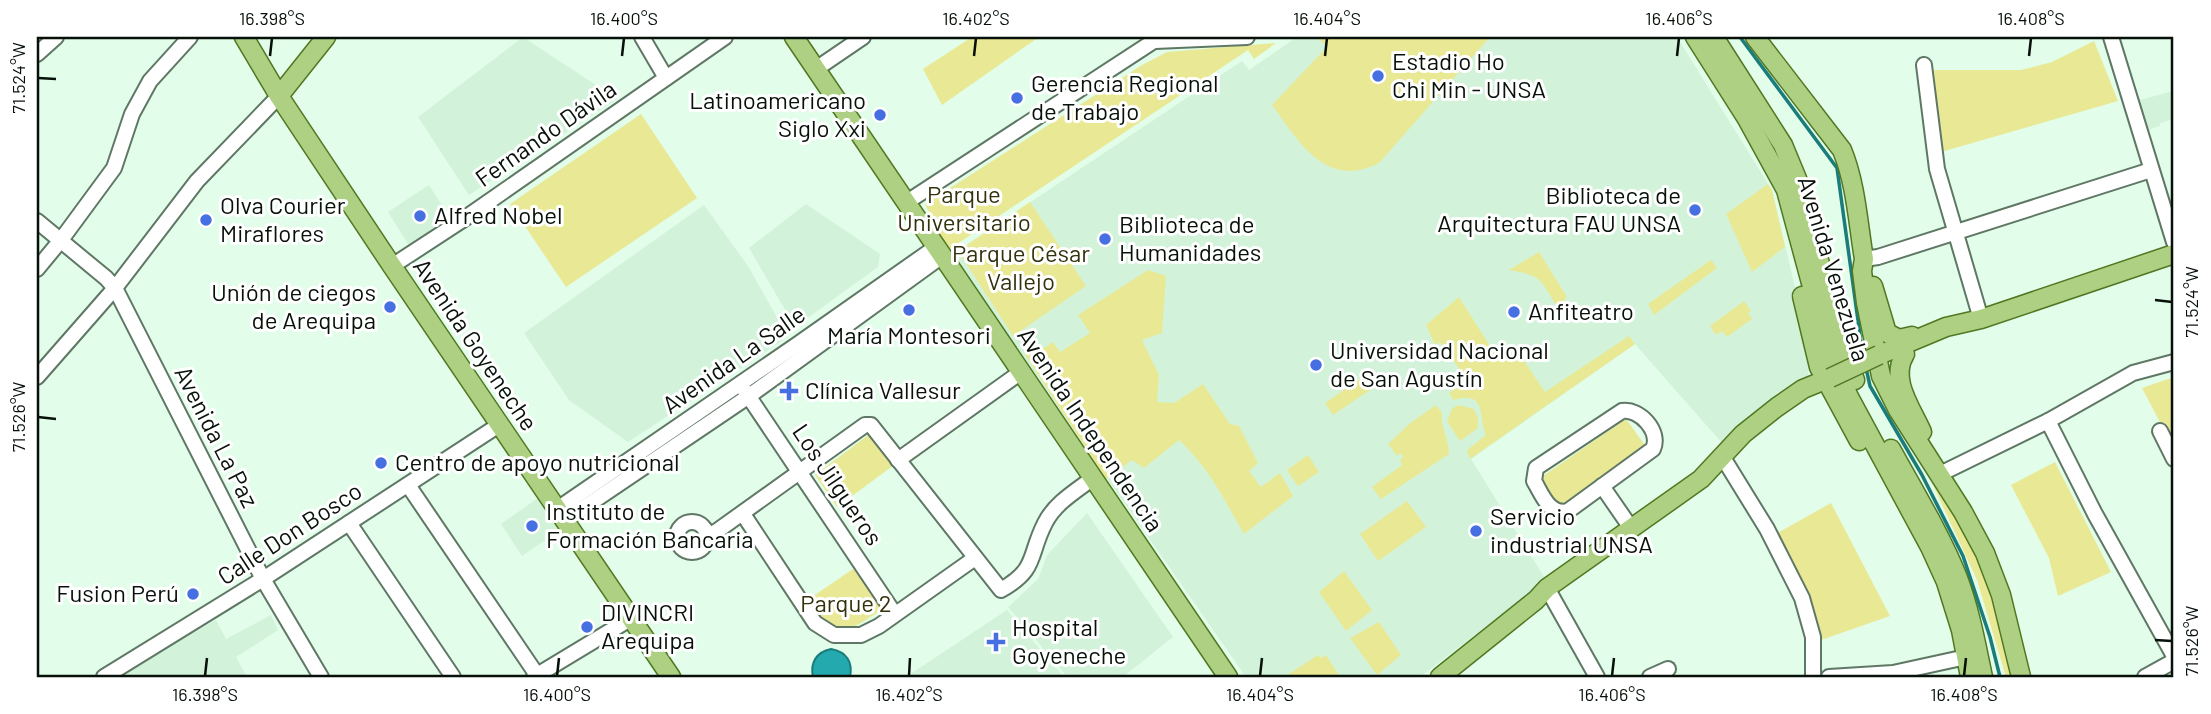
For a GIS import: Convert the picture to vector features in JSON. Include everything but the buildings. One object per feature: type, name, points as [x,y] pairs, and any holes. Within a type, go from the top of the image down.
[{"type":"main road","name":"Avenida Goyeneche","points":[[244,37],[279,96],[392,266],[671,677]]},
{"type":"main road","points":[[279,96],[326,37]]},
{"type":"main road","name":"Avenida Independencia","points":[[794,37],[1228,677]]},
{"type":"main road","name":"Avenida Venezuela","points":[[1695,37],[1747,119],[1786,190],[1829,350],[1849,397],[1946,582],[1961,629],[1970,677]]},
{"type":"main road","name":"Avenida Venezuela","points":[[1714,37],[1783,145],[1800,186],[1841,346],[1860,391],[1958,578],[1983,677]]},
{"type":"main road","points":[[1755,37],[1842,150],[1851,177],[1864,260],[1883,325],[1890,336],[1903,339],[1981,319],[2174,254]]},
{"type":"main road","name":"Avenida Venezuela","points":[[1777,172],[1781,206],[1819,367],[1930,572],[1945,610],[1963,677]]},
{"type":"main road","points":[[1864,260],[1862,271],[1866,303],[1881,376],[1898,411],[1963,512],[1993,572],[2021,677]]},
{"type":"main road","points":[[1881,359],[1905,354],[1981,319]]},
{"type":"main road","points":[[1440,677],[1536,600],[1547,588],[1701,479],[1743,434],[1803,389],[1830,383],[1946,327]]},
{"type":"main road","points":[[1905,354],[1899,366],[1900,381],[1935,467]]},
{"type":"street","points":[[37,54],[56,37]]},
{"type":"street","points":[[37,270],[114,168],[132,114],[144,90],[190,37]]},
{"type":"street","points":[[642,37],[666,78]]},
{"type":"street","name":"Fernando Dávila","points":[[392,266],[725,37]]},
{"type":"street","points":[[816,69],[863,37]]},
{"type":"street","points":[[907,202],[1158,39],[1247,37]]},
{"type":"street","points":[[2111,37],[2174,242]]},
{"type":"street","points":[[1924,65],[1935,159],[1981,319]]},
{"type":"street","points":[[37,377],[115,288],[197,181],[279,96]]},
{"type":"street","points":[[1864,260],[2151,170]]},
{"type":"street","name":"Avenida La Paz","points":[[37,221],[115,288],[263,579],[321,677]]},
{"type":"street","name":"Avenida La Salle","points":[[560,515],[744,390],[939,251]]},
{"type":"street","points":[[1935,467],[2048,421],[2133,373],[2174,362]]},
{"type":"street","points":[[898,460],[1021,372]]},
{"type":"street","name":"Los Jilgueros","points":[[744,390],[894,613]]},
{"type":"street","points":[[1622,411],[1636,412],[1655,436],[1656,443],[1653,449],[1602,486],[1568,511],[1560,513],[1552,510],[1533,476],[1539,465],[1622,411]]},
{"type":"street","points":[[2048,421],[2095,514],[2174,656]]},
{"type":"street","name":"Calle Don Bosco","points":[[104,677],[263,579],[499,425]]},
{"type":"street","points":[[708,536],[802,473],[865,425],[870,425],[1001,590],[1017,581],[1026,571],[1046,522],[1061,502],[1093,478]]},
{"type":"street","points":[[2160,431],[2174,459]]},
{"type":"street","points":[[1722,456],[1767,529],[1802,598],[1813,637],[1813,677]]},
{"type":"street","points":[[408,485],[535,676],[630,619]]},
{"type":"street","points":[[1602,486],[1631,528]]},
{"type":"street","points":[[743,514],[816,623],[828,633],[840,637],[861,635],[879,626],[975,558]]},
{"type":"street","points":[[349,523],[453,677]]},
{"type":"street","points":[[1547,588],[1597,677]]},
{"type":"street","points":[[1829,677],[1893,673],[1957,659]]},
{"type":"street","points":[[2145,677],[2174,661]]},
{"type":"street","points":[[1650,677],[1668,669]]},
{"type":"shaded area","points":[[523,37],[617,99],[469,195],[418,117]]},
{"type":"shaded area","name":"Universidad Nacional de San Agustín","points":[[1297,37],[1677,37],[1772,190],[1811,355],[1808,376],[1722,443],[1635,344],[1471,459],[1546,580],[1420,677],[1246,677],[951,255],[1242,61],[1249,70]]},
{"type":"shaded area","points":[[2174,91],[2174,119],[2148,130],[2139,100]]},
{"type":"shaded area","name":"Alfred Nobel","points":[[429,185],[451,220],[410,247],[388,212]]},
{"type":"shaded area","points":[[806,204],[880,254],[878,267],[795,327],[749,248]]},
{"type":"shaded area","points":[[704,205],[748,266],[788,337],[628,442],[569,400],[524,333]]},
{"type":"shaded area","name":"Instituto de Formación Bancaria","points":[[541,496],[563,528],[522,556],[501,524]]},
{"type":"shaded area","points":[[1087,513],[1173,637],[1123,677],[1067,677],[1008,607],[1038,579],[1047,555]]},
{"type":"shaded area","name":"Hospital Goyeneche","points":[[1007,610],[1064,677],[906,677]]},
{"type":"shaded area","points":[[271,615],[278,630],[236,657],[247,677],[115,677],[216,620],[226,639]]},
{"type":"green space","points":[[972,37],[1039,37],[942,105],[923,69]]},
{"type":"green space","name":"Estadio Ho Chi Min - UNSA","points":[[1317,37],[1490,37],[1379,163],[1360,170],[1344,171],[1329,166],[1304,147],[1272,105],[1327,47]]},
{"type":"green space","points":[[2094,41],[2118,101],[1941,152],[1934,70],[2021,70],[2052,62]]},
{"type":"green space","name":"Parque Universitario","points":[[1276,43],[1254,59],[1248,50],[948,250],[925,204],[1142,65],[1167,52]]},
{"type":"green space","points":[[641,114],[697,198],[566,287],[510,204]]},
{"type":"green space","points":[[1768,184],[1772,190],[1785,247],[1752,272],[1726,214]]},
{"type":"green space","name":"Parque César Vallejo","points":[[1030,202],[1086,286],[1013,336],[958,251]]},
{"type":"green space","points":[[1539,252],[1567,297],[1564,299],[1566,303],[1558,308],[1540,280],[1529,274],[1509,270]]},
{"type":"green space","points":[[1711,260],[1717,268],[1654,315],[1648,304]]},
{"type":"green space","points":[[1148,270],[1166,276],[1162,333],[1142,340],[1159,375],[1157,402],[1174,403],[1203,384],[1230,424],[1239,426],[1258,463],[1249,471],[1261,487],[1280,473],[1293,496],[1244,534],[1208,473],[1179,440],[1144,468],[1132,460],[1106,479],[1024,353],[1031,349],[1035,354],[1053,342],[1060,352],[1090,333],[1078,315]]},
{"type":"green space","points":[[1459,297],[1497,357],[1514,346],[1545,392],[1629,336],[1635,344],[1470,459],[1467,450],[1486,435],[1479,406],[1472,399],[1453,400],[1449,393],[1460,385],[1456,380],[1463,374],[1440,342],[1435,345],[1426,325]]},
{"type":"green space","points":[[1744,301],[1751,311],[1748,313],[1752,319],[1727,337],[1722,331],[1716,335],[1710,326]]},
{"type":"green space","points":[[1368,373],[1376,386],[1333,415],[1325,403]]},
{"type":"green space","points":[[2174,377],[2174,449],[2142,388]]},
{"type":"green space","points":[[1436,405],[1442,413],[1449,454],[1381,499],[1372,487],[1402,465],[1401,453],[1397,456],[1388,444],[1409,424]]},
{"type":"green space","points":[[1458,405],[1474,409],[1478,418],[1478,428],[1460,441],[1447,421],[1452,409]]},
{"type":"green space","points":[[1626,419],[1647,448],[1560,509],[1540,478]]},
{"type":"green space","points":[[871,433],[894,465],[837,507],[815,475]]},
{"type":"green space","points":[[1308,455],[1319,472],[1298,486],[1287,470]]},
{"type":"green space","points":[[1920,457],[1975,549],[1988,577],[2014,677],[2006,677],[1977,580]]},
{"type":"green space","points":[[2055,462],[2111,572],[2058,596],[2049,558],[2011,485]]},
{"type":"green space","points":[[1407,501],[1426,527],[1378,561],[1360,534]]},
{"type":"green space","points":[[1831,503],[1890,616],[1821,640],[1811,599],[1776,534]]},
{"type":"green space","name":"Parque 2","points":[[856,567],[884,608],[851,627],[835,627],[818,613],[809,599]]},
{"type":"green space","points":[[1344,571],[1372,610],[1346,631],[1319,592]]},
{"type":"green space","points":[[1379,622],[1401,655],[1377,675],[1350,638]]},
{"type":"green space","points":[[1318,655],[1321,658],[1326,655],[1340,677],[1284,677]]},
{"type":"water","points":[[831,649],[848,658],[850,677],[813,677],[815,659]]},
{"type":"waterway","points":[[1740,37],[1837,168],[1863,357]]},
{"type":"waterway","points":[[1866,368],[1870,386],[1922,475],[1963,556],[1990,637],[2000,677]]},
{"type":"place","name":"Estadio Ho Chi Min - UNSA","points":[[1378,76]]},
{"type":"place","name":"Gerencia Regional de Trabajo","points":[[1017,98]]},
{"type":"place","name":"Latinoamericano Siglo Xxi","points":[[880,115]]},
{"type":"place","name":"Biblioteca de Arquitectura FAU UNSA","points":[[1695,210]]},
{"type":"place","name":"Alfred Nobel","points":[[420,216]]},
{"type":"place","name":"Olva Courier Miraflores","points":[[206,220]]},
{"type":"place","name":"Biblioteca de Humanidades","points":[[1105,239]]},
{"type":"place","name":"Unión de ciegos de Arequipa","points":[[390,307]]},
{"type":"place","name":"María Montesori","points":[[909,310]]},
{"type":"place","name":"Anfiteatro","points":[[1514,312]]},
{"type":"place","name":"Universidad Nacional de San Agustín","points":[[1316,365]]},
{"type":"place","name":"Clínica Vallesur","points":[[789,391]]},
{"type":"place","name":"Centro de apoyo nutricional","points":[[381,463]]},
{"type":"place","name":"Instituto de Formación Bancaria","points":[[532,526]]},
{"type":"place","name":"Servicio industrial UNSA","points":[[1476,531]]},
{"type":"place","name":"Fusion Perú","points":[[193,594]]},
{"type":"place","name":"DIVINCRI Arequipa","points":[[587,627]]},
{"type":"place","name":"Hospital Goyeneche","points":[[996,642]]}]
